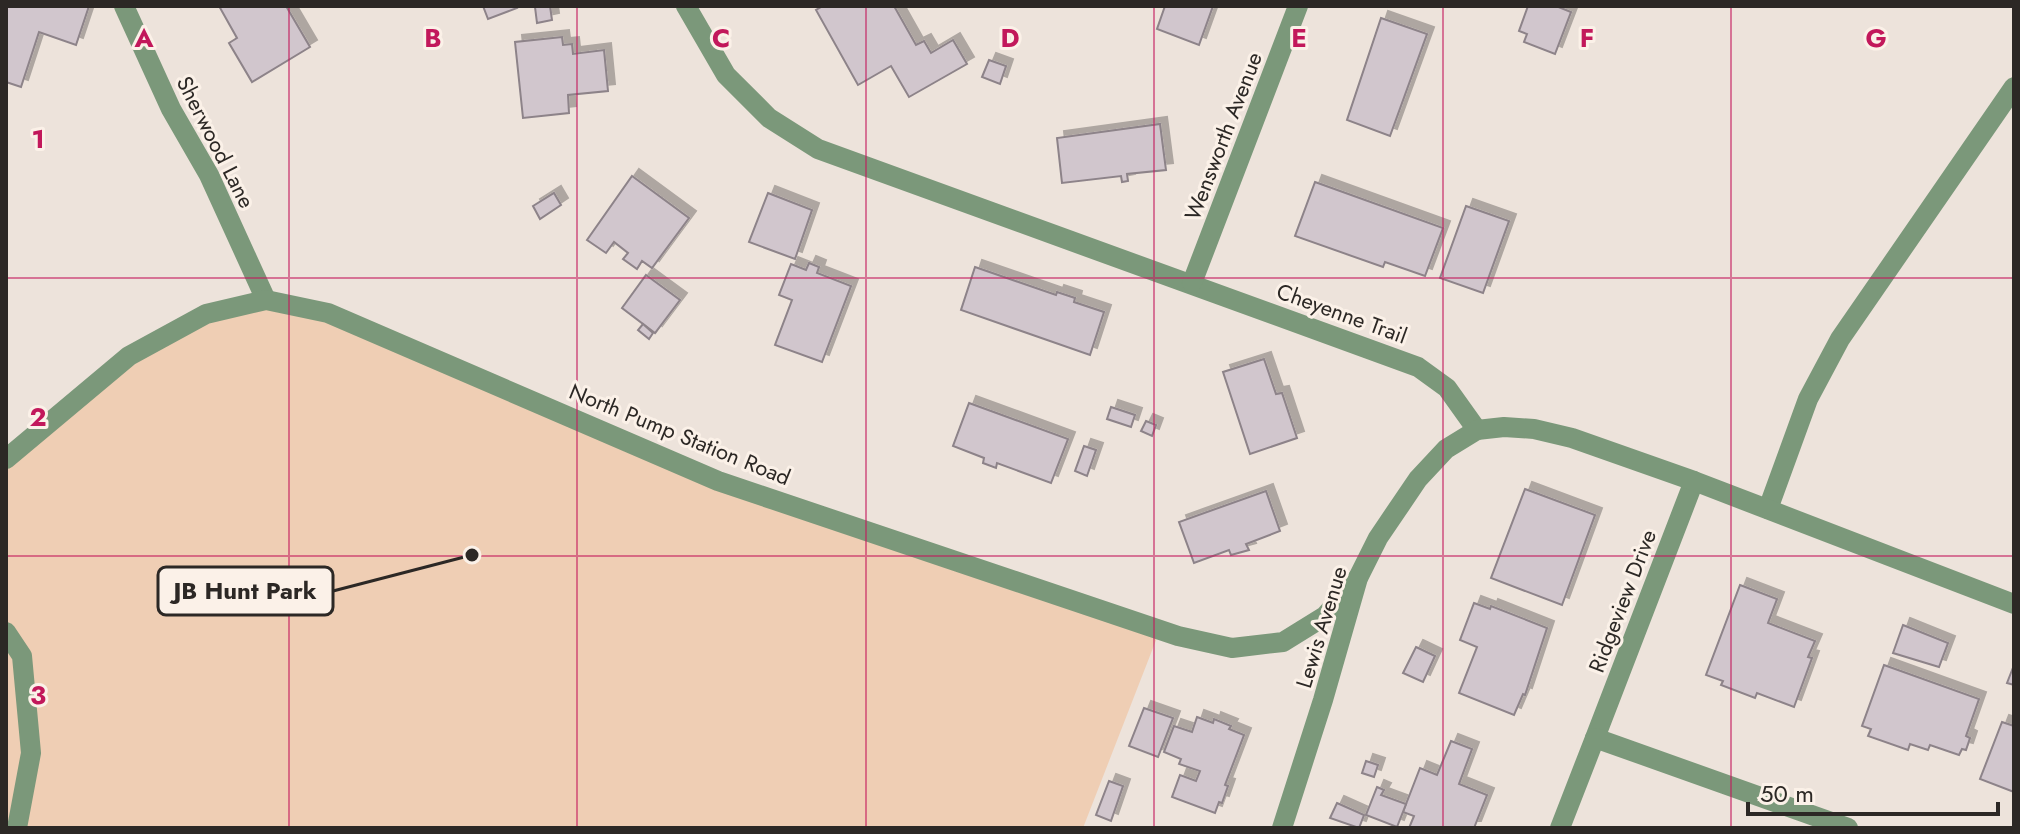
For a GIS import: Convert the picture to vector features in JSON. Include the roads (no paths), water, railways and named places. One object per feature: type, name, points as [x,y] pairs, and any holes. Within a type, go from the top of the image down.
[{"type":"street","name":"Sherwood Lane","points":[[124,6],[171,109],[209,175],[266,300]]},
{"type":"street","name":"Cheyenne Trail","points":[[686,6],[726,75],[769,118],[818,149],[1418,367],[1447,388],[1477,430]]},
{"type":"street","name":"Wensworth Avenue","points":[[1192,283],[1298,6]]},
{"type":"street","points":[[1768,509],[1808,399],[1840,339],[2014,87]]},
{"type":"street","name":"North Pump Station Road","points":[[6,459],[129,356],[206,314],[266,300],[328,313],[718,481],[1178,636],[1232,648],[1283,642],[1325,616],[1358,578]]},
{"type":"street","points":[[1477,430],[1504,427],[1534,429],[1572,438],[1694,481],[2014,604]]},
{"type":"street","name":"Lewis Avenue","points":[[1282,828],[1358,578],[1378,538],[1418,479],[1446,449],[1477,430]]},
{"type":"street","name":"Ridgeview Drive","points":[[1560,828],[1694,481]]},
{"type":"street","points":[[6,632],[22,656],[31,753],[17,828]]},
{"type":"street","points":[[1595,738],[1848,828]]},
{"type":"place","name":"JB Hunt Park","points":[[472,555]]}]
